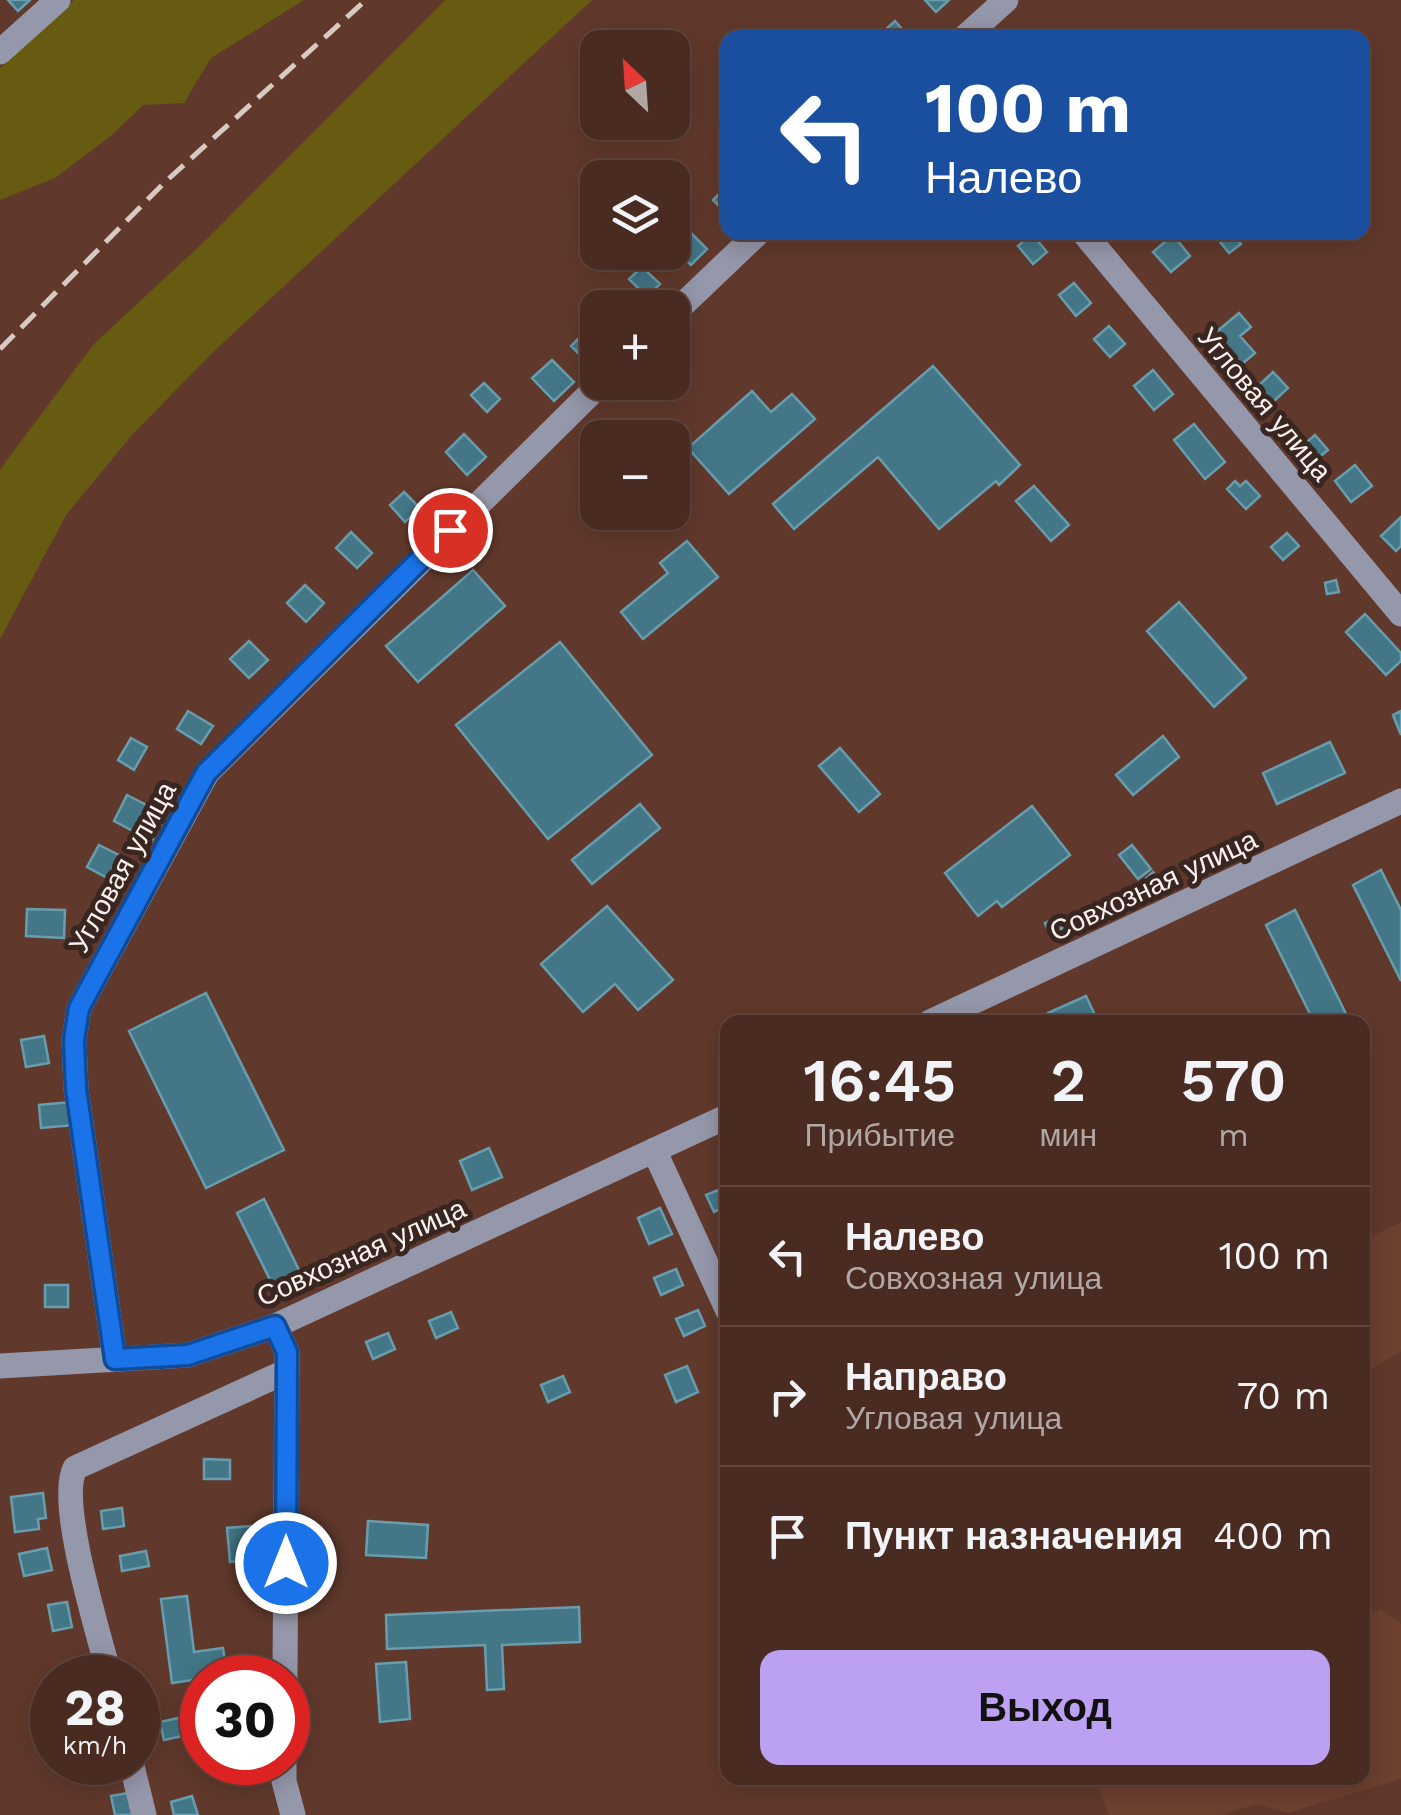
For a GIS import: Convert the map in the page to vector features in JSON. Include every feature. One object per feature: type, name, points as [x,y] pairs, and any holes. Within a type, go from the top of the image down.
[{"type":"street","points":[[0,52],[58,0]]},
{"type":"street","points":[[973,30],[1006,0]]},
{"type":"street","points":[[690,298],[750,240]]},
{"type":"street","name":"Угловая улица","points":[[1090,240],[1401,614]]},
{"type":"street","name":"Угловая улица","points":[[115,1359],[76,1089],[74,1040],[79,1008],[206,773],[584,400]]},
{"type":"street","name":"Совхозная улица","points":[[945,1015],[1401,801]]},
{"type":"street","name":"Совхозная улица","points":[[0,1366],[188,1355],[275,1326],[720,1120]]},
{"type":"street","points":[[654,1150],[720,1294]]},
{"type":"street","points":[[275,1326],[287,1352],[285,1655]]},
{"type":"street","points":[[104,1655],[76,1548],[70,1479],[75,1468],[287,1371]]},
{"type":"street","points":[[137,1785],[144,1815]]},
{"type":"street","points":[[285,1785],[293,1815]]},
{"type":"shaded area","points":[[74,0],[304,0],[211,58],[184,103],[143,105],[112,135],[55,178],[0,200],[0,68]]},
{"type":"shaded area","points":[[445,0],[592,0],[212,353],[132,435],[66,515],[0,639],[0,470],[94,344],[206,240]]},
{"type":"shaded area","points":[[1401,1222],[1401,1351],[1370,1370],[1370,1238]]},
{"type":"shaded area","points":[[1381,1609],[1401,1624],[1401,1779],[1288,1813],[1256,1804],[1221,1815],[1109,1815],[1098,1785],[1370,1785],[1370,1613]]},
{"type":"building","points":[[8,0],[30,0],[18,11]]},
{"type":"building","points":[[925,0],[949,0],[936,12]]},
{"type":"building","points":[[895,21],[903,30],[885,30]]},
{"type":"building","points":[[690,232],[707,249],[690,264]]},
{"type":"building","points":[[1025,240],[1037,240],[1047,252],[1033,264],[1018,246]]},
{"type":"building","points":[[1167,240],[1177,240],[1190,256],[1171,272],[1153,252]]},
{"type":"building","points":[[1219,240],[1238,240],[1241,244],[1229,253]]},
{"type":"building","points":[[639,270],[645,270],[660,284],[654,290],[640,290],[629,279]]},
{"type":"building","points":[[1074,283],[1091,303],[1076,316],[1059,295]]},
{"type":"building","points":[[1239,313],[1251,327],[1240,336],[1255,353],[1242,364],[1215,333]]},
{"type":"building","points":[[1109,326],[1125,344],[1110,357],[1094,339]]},
{"type":"building","points":[[580,337],[580,355],[571,346]]},
{"type":"building","points":[[552,360],[574,382],[554,401],[532,378]]},
{"type":"building","points":[[933,366],[1020,465],[939,529],[878,457],[794,529],[773,504]]},
{"type":"building","points":[[1153,370],[1173,394],[1154,410],[1134,386]]},
{"type":"building","points":[[1273,372],[1288,388],[1272,403],[1257,387]]},
{"type":"building","points":[[484,383],[500,399],[487,412],[471,395]]},
{"type":"building","points":[[752,391],[771,412],[792,394],[815,419],[729,494],[690,446]]},
{"type":"building","points":[[1194,424],[1225,462],[1205,479],[1174,440]]},
{"type":"building","points":[[464,434],[486,457],[467,475],[446,452]]},
{"type":"building","points":[[1315,435],[1328,450],[1313,462],[1301,447]]},
{"type":"building","points":[[1355,465],[1372,486],[1351,502],[1335,481]]},
{"type":"building","points":[[1235,481],[1240,486],[1246,481],[1260,496],[1246,509],[1227,489]]},
{"type":"building","points":[[1034,486],[1069,525],[1051,541],[1016,501]]},
{"type":"building","points":[[404,492],[420,508],[405,522],[390,505]]},
{"type":"building","points":[[1401,517],[1401,546],[1396,551],[1381,536]]},
{"type":"building","points":[[351,532],[372,553],[357,568],[336,548]]},
{"type":"building","points":[[1287,533],[1299,546],[1283,560],[1271,547]]},
{"type":"building","points":[[687,541],[718,577],[643,639],[621,612],[668,573],[660,563]]},
{"type":"building","points":[[473,570],[505,606],[418,682],[386,646]]},
{"type":"building","points":[[1336,580],[1339,592],[1327,594],[1325,583]]},
{"type":"building","points":[[305,585],[324,603],[306,622],[287,603]]},
{"type":"building","points":[[1179,602],[1246,678],[1214,707],[1147,631]]},
{"type":"building","points":[[1365,614],[1401,653],[1401,661],[1386,675],[1346,632]]},
{"type":"building","points":[[249,641],[268,660],[249,678],[230,659]]},
{"type":"building","points":[[560,642],[652,755],[548,839],[456,725]]},
{"type":"building","points":[[188,711],[213,726],[201,744],[177,729]]},
{"type":"building","points":[[1401,711],[1401,735],[1393,715]]},
{"type":"building","points":[[1163,736],[1179,757],[1133,795],[1116,775]]},
{"type":"building","points":[[131,738],[147,747],[134,770],[118,760]]},
{"type":"building","points":[[1330,742],[1345,773],[1277,804],[1263,773]]},
{"type":"building","points":[[840,748],[880,794],[859,812],[819,766]]},
{"type":"building","points":[[127,795],[166,815],[152,841],[114,821]]},
{"type":"building","points":[[640,804],[660,828],[592,884],[572,860]]},
{"type":"building","points":[[1032,806],[1070,855],[1002,907],[997,901],[978,916],[945,873]]},
{"type":"building","points":[[99,845],[123,857],[111,880],[87,867]]},
{"type":"building","points":[[1132,845],[1151,869],[1138,879],[1119,855]]},
{"type":"building","points":[[1381,870],[1401,910],[1401,981],[1353,885]]},
{"type":"building","points":[[1153,872],[1164,885],[1152,895],[1141,883]]},
{"type":"building","points":[[607,906],[673,980],[638,1010],[615,984],[583,1012],[541,964]]},
{"type":"building","points":[[27,909],[65,910],[64,938],[26,936]]},
{"type":"building","points":[[1295,910],[1347,1015],[1311,1015],[1266,925]]},
{"type":"building","points":[[1060,916],[1065,927],[1050,934],[1045,923]]},
{"type":"building","points":[[206,993],[284,1150],[206,1188],[129,1031]]},
{"type":"building","points":[[1086,996],[1094,1013],[1049,1015]]},
{"type":"building","points":[[44,1036],[49,1063],[26,1067],[21,1040]]},
{"type":"building","points":[[71,1102],[74,1125],[41,1128],[39,1105]]},
{"type":"building","points":[[489,1148],[502,1177],[472,1190],[460,1161]]},
{"type":"building","points":[[720,1189],[720,1209],[714,1212],[706,1195]]},
{"type":"building","points":[[264,1199],[303,1278],[276,1292],[237,1213]]},
{"type":"building","points":[[660,1208],[672,1234],[649,1244],[638,1218]]},
{"type":"building","points":[[676,1269],[683,1285],[661,1295],[654,1278]]},
{"type":"building","points":[[45,1285],[68,1285],[68,1307],[45,1307]]},
{"type":"building","points":[[698,1310],[705,1326],[684,1336],[676,1319]]},
{"type":"building","points":[[451,1312],[458,1328],[436,1338],[429,1321]]},
{"type":"building","points":[[388,1333],[395,1349],[373,1359],[366,1342]]},
{"type":"building","points":[[687,1366],[698,1392],[676,1402],[665,1375]]},
{"type":"building","points":[[563,1376],[570,1392],[548,1402],[541,1385]]},
{"type":"building","points":[[204,1459],[230,1460],[230,1479],[204,1479]]},
{"type":"building","points":[[43,1493],[46,1518],[38,1519],[39,1529],[15,1532],[11,1497]]},
{"type":"building","points":[[122,1508],[124,1526],[103,1529],[101,1511]]},
{"type":"building","points":[[368,1521],[428,1525],[426,1558],[366,1555]]},
{"type":"building","points":[[251,1526],[253,1560],[230,1562],[227,1528]]},
{"type":"building","points":[[47,1548],[52,1570],[24,1576],[19,1554]]},
{"type":"building","points":[[146,1551],[149,1566],[122,1571],[120,1556]]},
{"type":"building","points":[[187,1596],[194,1652],[223,1648],[224,1655],[180,1655],[180,1682],[172,1683],[161,1599]]},
{"type":"building","points":[[67,1602],[72,1627],[53,1631],[48,1605]]},
{"type":"building","points":[[579,1607],[580,1642],[502,1645],[504,1689],[487,1690],[485,1645],[387,1649],[386,1615]]},
{"type":"building","points":[[406,1662],[410,1719],[380,1722],[376,1664]]},
{"type":"building","points":[[180,1718],[180,1737],[164,1740],[160,1722]]},
{"type":"building","points":[[128,1793],[133,1815],[115,1815],[111,1796]]},
{"type":"building","points":[[192,1796],[198,1815],[174,1815],[171,1802]]},
{"type":"railway","points":[[0,349],[165,182],[366,0]]},
{"type":"route","points":[[286,1563],[287,1352],[275,1326],[188,1355],[115,1359],[76,1089],[74,1040],[79,1008],[206,773],[450,530]]}]
